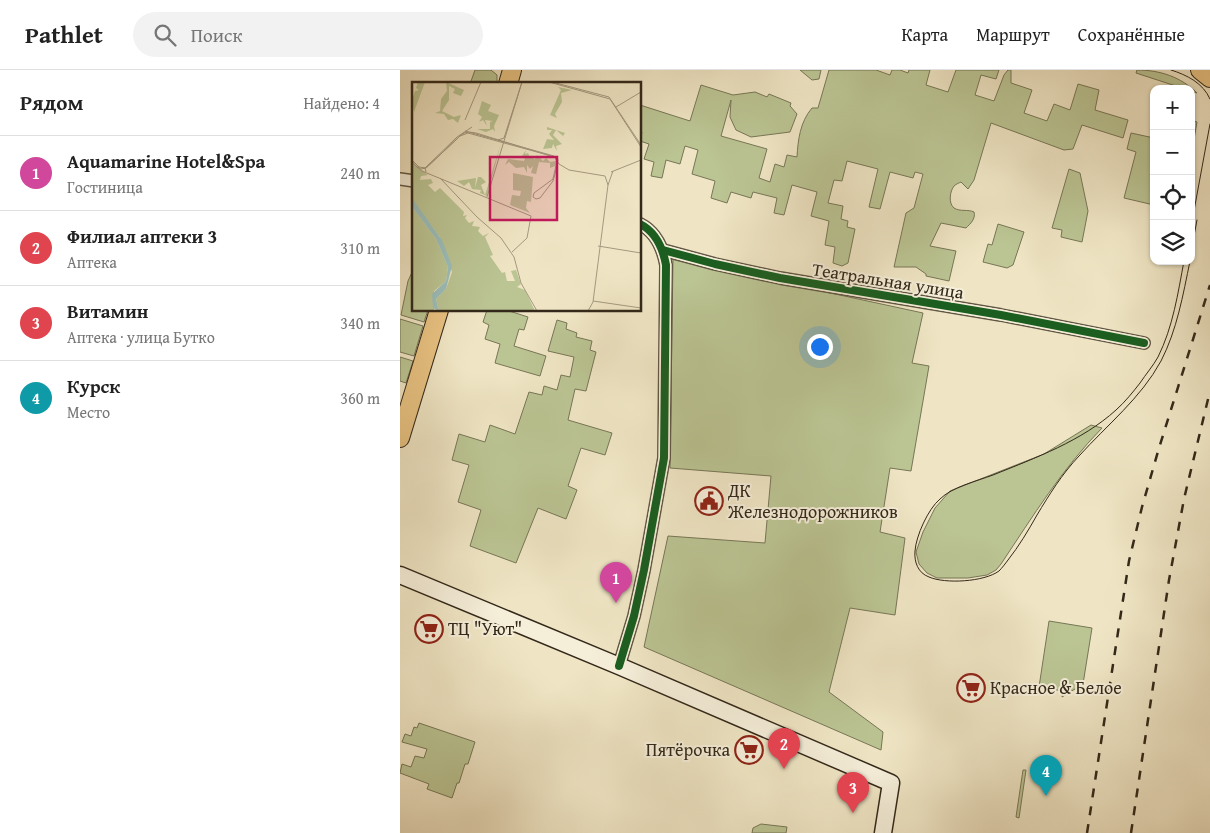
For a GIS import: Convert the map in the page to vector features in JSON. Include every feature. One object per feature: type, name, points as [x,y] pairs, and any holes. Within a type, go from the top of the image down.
[{"type":"main road","points":[[1200,70],[1210,78]]},
{"type":"main road","points":[[400,438],[439,311]]},
{"type":"main road","points":[[400,575],[619,666],[891,783],[883,833]]},
{"type":"street","points":[[619,666],[634,616],[644,570],[664,458],[666,265],[663,250],[646,226],[641,224]]},
{"type":"street","name":"Театральная улица","points":[[663,250],[715,264],[780,278],[1001,315],[1144,343]]},
{"type":"green space","points":[[475,70],[491,70],[497,75],[497,82],[471,82]]},
{"type":"green space","points":[[800,70],[821,70],[819,79],[812,80]]},
{"type":"green space","points":[[829,70],[876,70],[890,75],[892,70],[908,73],[909,70],[930,70],[926,85],[948,92],[956,70],[999,70],[996,79],[981,75],[975,95],[994,101],[1004,75],[1008,70],[1011,70],[1011,83],[1032,90],[1024,113],[1047,121],[1054,104],[1070,110],[1078,84],[1099,90],[1095,110],[1128,120],[1123,138],[1082,125],[1073,149],[1064,150],[991,123],[974,180],[968,189],[961,182],[957,184],[954,186],[951,194],[952,206],[959,210],[974,212],[973,219],[966,228],[941,223],[930,246],[956,251],[949,281],[926,276],[916,267],[894,267],[906,213],[914,208],[923,174],[915,172],[913,178],[890,172],[880,209],[869,207],[878,169],[847,161],[842,181],[834,180],[828,203],[843,206],[841,219],[848,221],[847,227],[855,229],[848,263],[842,266],[833,263],[835,247],[825,245],[829,221],[811,216],[817,192],[792,185],[784,215],[774,213],[777,198],[753,192],[751,198],[731,192],[727,203],[711,198],[715,181],[692,174],[698,150],[685,146],[680,164],[666,160],[662,178],[651,176],[654,162],[644,159],[649,144],[641,141],[641,105],[690,121],[701,85],[733,95],[755,92],[767,97],[769,94],[791,103],[790,106],[797,114],[790,132],[751,137],[736,130],[730,117],[731,100],[721,136],[767,149],[759,178],[770,182],[775,164],[784,167],[787,155],[797,157],[802,125],[812,108],[818,108]]},
{"type":"green space","points":[[1137,70],[1154,71],[1170,75],[1188,85],[1173,85],[1136,73]]},
{"type":"green space","points":[[1131,133],[1150,137],[1150,204],[1124,198],[1136,152],[1127,149]]},
{"type":"green space","points":[[1069,169],[1080,173],[1088,211],[1082,242],[1061,237],[1062,230],[1052,228]]},
{"type":"green space","points":[[998,224],[1024,232],[1013,265],[1007,268],[983,262],[988,244],[992,245]]},
{"type":"green space","points":[[673,259],[923,313],[912,363],[929,366],[911,471],[890,468],[880,532],[905,538],[895,615],[850,608],[829,692],[883,732],[881,750],[644,647],[668,536],[765,543],[771,476],[670,468]]},
{"type":"green space","points":[[412,272],[412,311],[428,311],[424,322],[401,315],[408,281]]},
{"type":"green space","points":[[487,311],[509,311],[528,317],[524,330],[519,329],[514,346],[546,356],[540,376],[495,363],[500,344],[485,339],[489,325],[483,322]]},
{"type":"green space","points":[[400,319],[423,326],[414,356],[400,352]]},
{"type":"green space","points":[[557,320],[567,323],[566,329],[577,333],[576,337],[592,341],[590,350],[596,352],[586,391],[575,389],[568,420],[612,433],[605,455],[581,448],[568,486],[577,490],[566,519],[538,508],[516,563],[470,546],[481,510],[458,502],[469,465],[452,460],[459,434],[485,442],[490,425],[515,434],[529,392],[542,395],[544,386],[557,390],[561,375],[570,377],[574,357],[548,351]]},
{"type":"green space","points":[[400,357],[413,361],[406,383],[400,381]]},
{"type":"green space","points":[[1091,425],[1102,428],[1061,476],[996,570],[987,575],[968,578],[937,578],[927,573],[919,564],[916,552],[923,532],[935,508],[950,491],[1044,454]]},
{"type":"green space","points":[[1049,621],[1092,628],[1083,684],[1062,697],[1063,691],[1039,687]]},
{"type":"green space","points":[[419,723],[475,742],[468,764],[465,764],[452,798],[427,789],[429,784],[400,773],[402,764],[411,767],[415,756],[424,758],[427,749],[402,742],[405,734],[411,736],[414,727],[417,728]]},
{"type":"green space","points":[[1023,770],[1026,770],[1019,818],[1016,817]]},
{"type":"green space","points":[[761,824],[787,827],[786,833],[752,833],[753,828]]},
{"type":"tram line","points":[[1171,70],[1194,80],[1203,88],[1210,99]]},
{"type":"tram line","points":[[1192,220],[1210,124]]},
{"type":"tram line","points":[[1195,231],[1197,220]]},
{"type":"tram line","points":[[1183,265],[1168,334],[1154,364],[1132,393],[1103,421],[1073,440],[1025,462],[958,488],[940,499],[927,516],[916,545],[915,559],[917,567],[922,573],[945,581],[964,581],[984,578],[1001,569],[1020,544],[1051,492],[1067,470],[1134,399],[1153,374],[1167,349],[1175,325],[1189,265]]},
{"type":"railway","points":[[1087,833],[1129,561],[1159,448],[1210,285]]},
{"type":"railway","points":[[1131,833],[1169,580],[1184,499],[1210,391]]},
{"type":"cycle path","points":[[619,666],[634,616],[644,570],[664,458],[666,265],[658,242],[646,227],[641,224]]},
{"type":"cycle path","points":[[663,250],[715,264],[780,278],[1001,315],[1144,343]]},
{"type":"place","name":"ДК Железнодорожников","points":[[709,501]]},
{"type":"place","name":"Aquamarine Hotel&Spa","points":[[616,603]]},
{"type":"place","name":"ТЦ \"Уют\"","points":[[429,629]]},
{"type":"place","name":"Красное & Белое","points":[[971,688]]},
{"type":"place","name":"Пятёрочка","points":[[749,750]]},
{"type":"place","name":"Филиал аптеки 3","points":[[784,769]]},
{"type":"place","name":"Курск","points":[[1046,796]]},
{"type":"place","name":"Витамин","points":[[853,813]]}]
